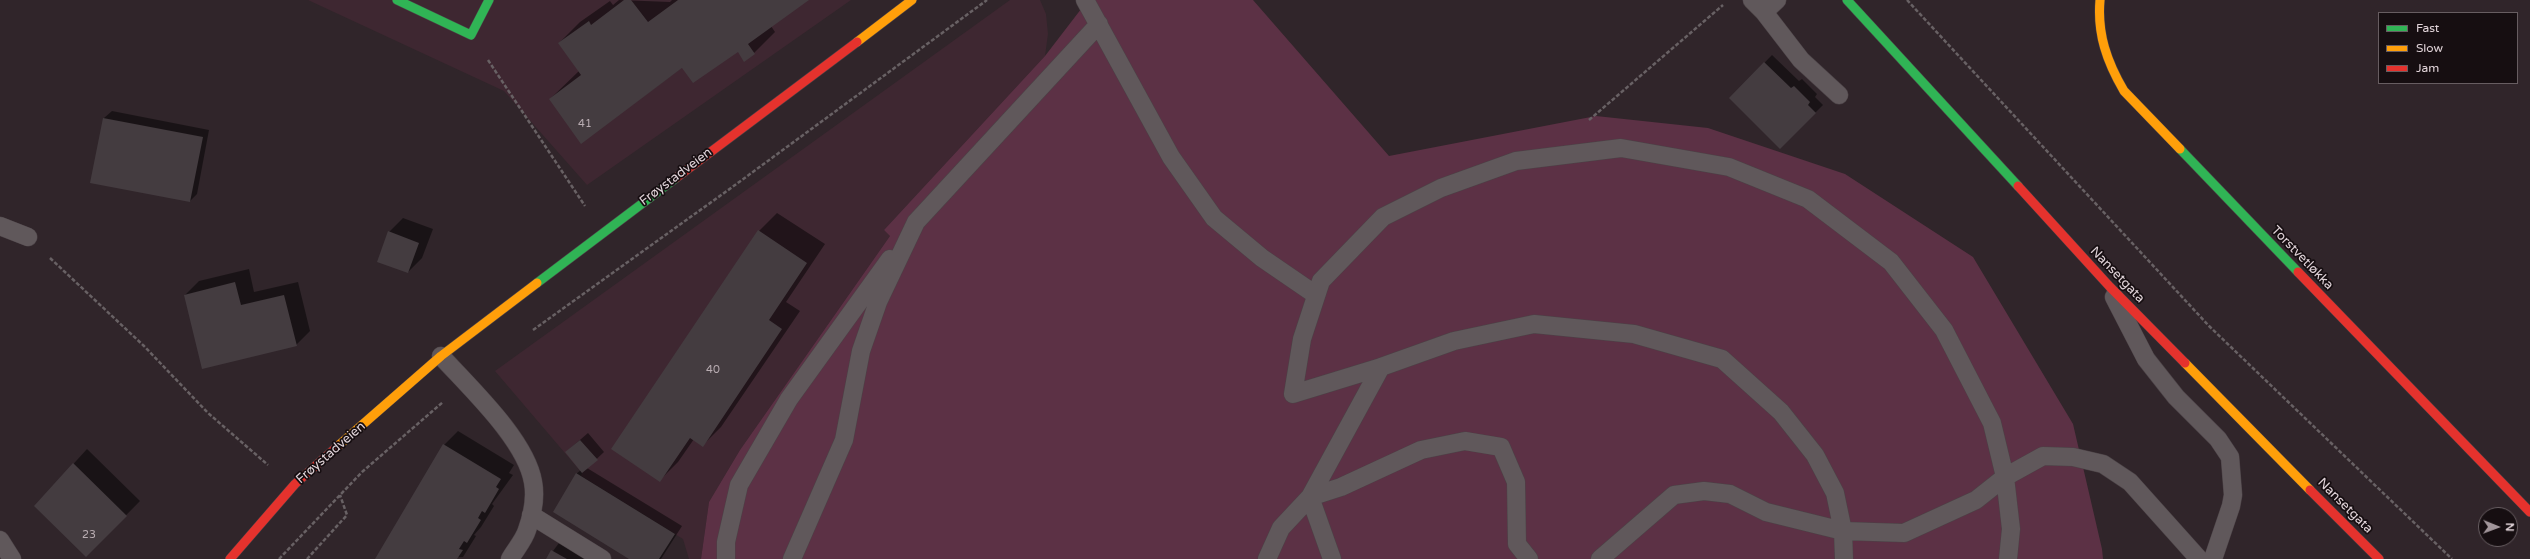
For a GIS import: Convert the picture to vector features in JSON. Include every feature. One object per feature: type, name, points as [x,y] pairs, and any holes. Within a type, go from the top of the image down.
[{"type":"street","points":[[397,0],[471,35],[489,0]]},
{"type":"street","name":"Frøystadveien","points":[[230,559],[295,484],[441,356],[912,0]]},
{"type":"street","name":"Nansetgata","points":[[1847,0],[2110,287],[2379,559]]},
{"type":"street","name":"Torstvetløkka","points":[[2100,0],[2100,27],[2105,54],[2124,91],[2530,512]]},
{"type":"lane","points":[[1085,0],[1171,157],[1214,218],[1262,258],[1316,295]]},
{"type":"lane","points":[[1777,0],[1758,6],[1801,60],[1839,95]]},
{"type":"lane","points":[[726,559],[726,542],[739,486],[789,399],[916,222],[1099,24]]},
{"type":"lane","points":[[1844,559],[1843,531],[1835,493],[1816,455],[1781,412],[1722,359],[1634,334],[1534,324],[1454,340],[1381,367],[1293,394],[1302,338],[1321,281],[1383,217],[1441,188],[1516,161],[1621,148],[1729,168],[1808,199],[1892,262],[1944,330],[1992,423],[2005,477],[2011,529],[2008,559]]},
{"type":"lane","points":[[792,559],[844,440],[861,351],[878,302],[916,222]]},
{"type":"lane","points":[[0,226],[28,237]]},
{"type":"lane","points":[[2110,287],[2146,359],[2176,397],[2218,439],[2230,457],[2233,495],[2231,506],[2213,559]]},
{"type":"lane","points":[[441,356],[515,440],[527,462],[533,483],[531,516],[526,532],[510,559]]},
{"type":"lane","points":[[1267,559],[1281,528],[1310,497],[1381,367]]},
{"type":"lane","points":[[1310,497],[1341,488],[1421,450],[1465,441],[1501,447],[1516,482],[1517,544],[1529,559]]},
{"type":"lane","points":[[1600,559],[1674,495],[1704,491],[1730,494],[1766,512],[1843,531],[1904,533],[1976,500],[2005,477],[2043,456],[2073,457],[2103,464],[2130,482],[2199,559]]},
{"type":"lane","points":[[1310,497],[1332,559]]},
{"type":"lane","points":[[531,516],[602,559]]},
{"type":"lane","points":[[0,540],[12,559]]},
{"type":"path","points":[[527,334],[731,188],[987,0]]},
{"type":"path","points":[[1587,122],[1728,0]]},
{"type":"path","points":[[1907,0],[2209,326],[2452,559]]},
{"type":"path","points":[[471,35],[602,233]]},
{"type":"path","points":[[28,237],[144,346],[208,413],[252,453],[295,484]]},
{"type":"path","points":[[279,559],[362,472],[465,382]]},
{"type":"path","points":[[307,559],[347,515],[340,495]]},
{"type":"shaded area","points":[[308,0],[851,0],[587,185],[504,91]]},
{"type":"shaded area","points":[[1010,0],[1040,0],[1046,14],[1048,34],[1045,56],[884,230],[890,236],[740,450],[709,502],[701,559],[689,559],[683,539],[581,476],[582,473],[495,371]]},
{"type":"shaded area","points":[[1088,0],[1253,0],[1389,156],[1596,116],[1708,128],[1845,174],[1973,257],[2073,424],[2103,559],[701,559],[709,502],[740,450],[890,236],[884,230],[1045,56]]},
{"type":"building","points":[[624,0],[631,0],[648,22],[678,0],[809,0],[748,44],[755,54],[744,62],[738,52],[693,83],[682,68],[581,144],[549,99],[581,75],[558,43],[589,21],[591,25]]},
{"type":"building","points":[[1764,62],[1791,88],[1794,86],[1810,102],[1808,105],[1816,113],[1780,149],[1729,98]]},
{"type":"building","points":[[103,118],[203,137],[190,202],[90,183]]},
{"type":"building","points":[[758,230],[807,263],[769,320],[782,329],[703,447],[690,438],[660,482],[611,449]]},
{"type":"building","points":[[388,231],[419,243],[408,273],[377,262]]},
{"type":"building","points":[[235,282],[241,305],[284,295],[297,346],[202,369],[184,295]]},
{"type":"building","points":[[580,440],[598,460],[582,473],[565,452]]},
{"type":"building","points":[[443,444],[501,479],[496,487],[499,489],[485,513],[482,511],[478,518],[481,520],[467,543],[464,541],[459,549],[463,550],[457,559],[375,559]]},
{"type":"building","points":[[73,463],[127,516],[86,557],[34,506]]},
{"type":"building","points":[[576,473],[675,534],[659,559],[629,559],[553,512]]},
{"type":"building","points":[[551,550],[567,559],[546,559]]},
{"type":"traffic: fast","points":[[397,0],[471,35],[489,0]]},
{"type":"traffic: fast","points":[[1847,0],[2018,186]]},
{"type":"traffic: fast","points":[[2180,149],[2298,272]]},
{"type":"traffic: fast","points":[[537,283],[676,178]]},
{"type":"traffic: slow","points":[[857,42],[912,0]]},
{"type":"traffic: slow","points":[[2100,0],[2100,24],[2104,47],[2118,80],[2124,91],[2180,149]]},
{"type":"traffic: slow","points":[[338,446],[441,356],[537,283]]},
{"type":"traffic: slow","points":[[2185,363],[2310,490]]},
{"type":"traffic: jam","points":[[676,178],[857,42]]},
{"type":"traffic: jam","points":[[2018,186],[2110,287],[2185,363]]},
{"type":"traffic: jam","points":[[2298,272],[2530,512]]},
{"type":"traffic: jam","points":[[230,559],[295,484],[338,446]]},
{"type":"traffic: jam","points":[[2310,490],[2379,559]]}]
